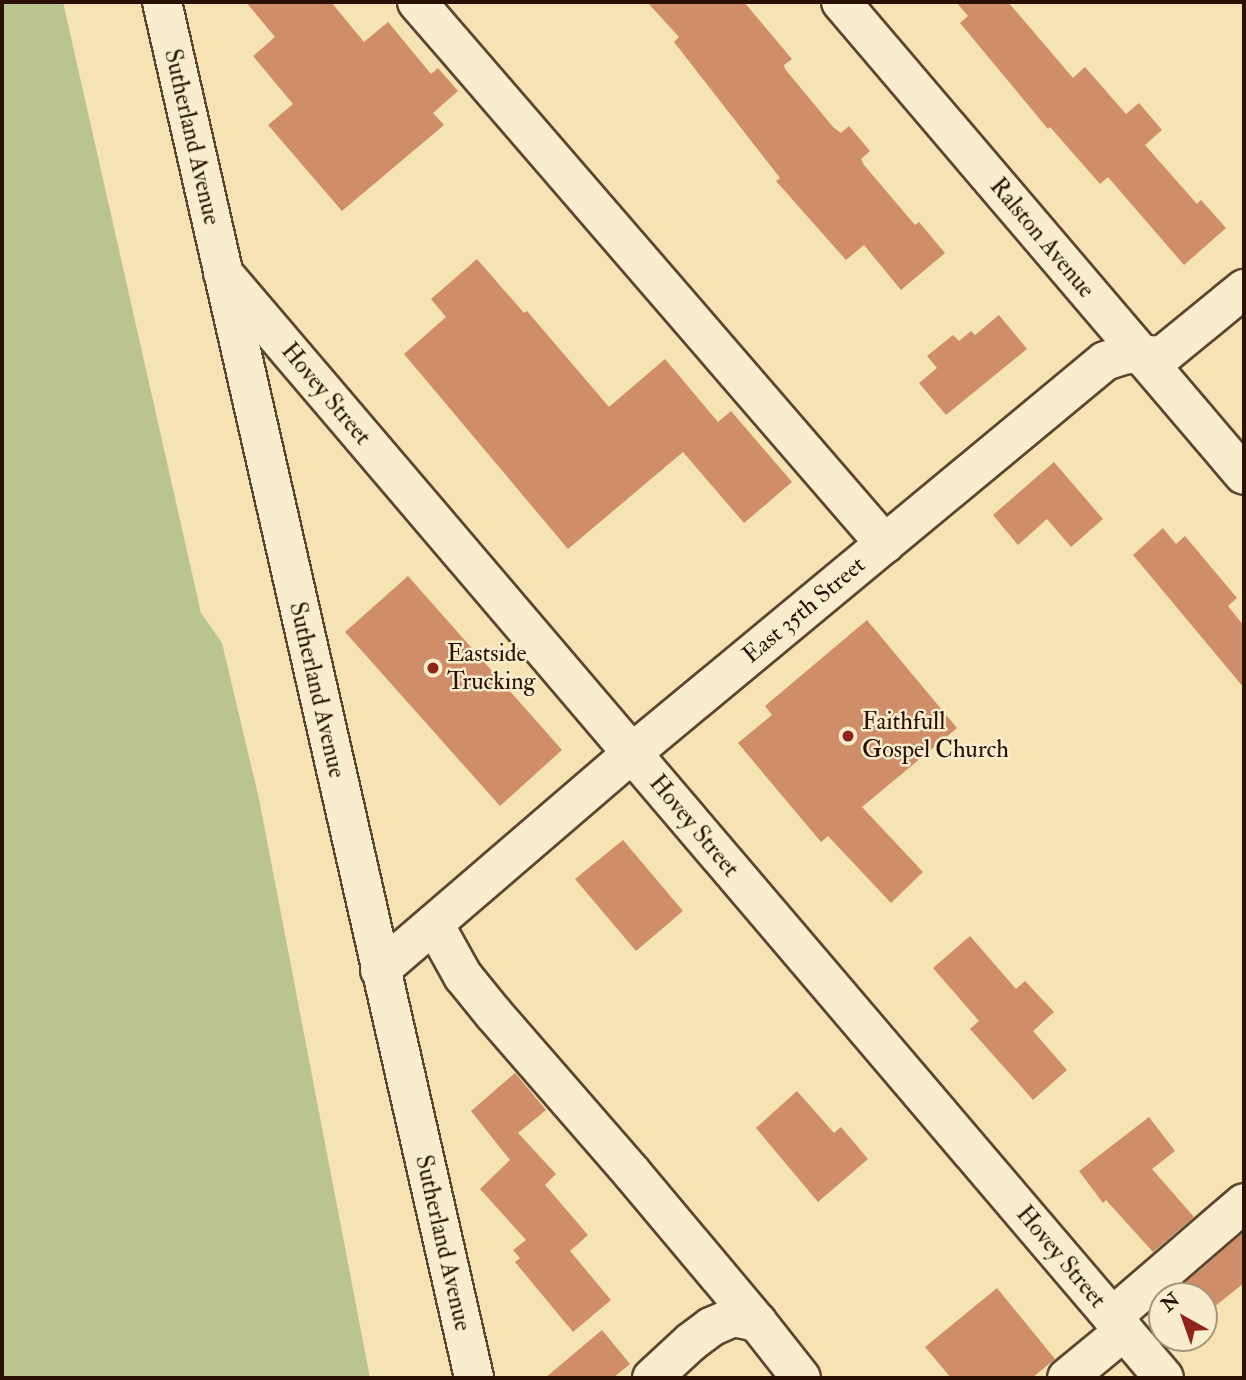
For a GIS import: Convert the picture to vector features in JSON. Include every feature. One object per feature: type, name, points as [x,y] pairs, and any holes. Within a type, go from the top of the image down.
[{"type":"street","name":"Sutherland Avenue","points":[[162,2],[474,1378]]},
{"type":"street","points":[[417,2],[885,544]]},
{"type":"street","name":"Ralston Avenue","points":[[841,2],[1244,475]]},
{"type":"street","name":"Hovey Street","points":[[223,273],[1164,1378]]},
{"type":"street","name":"East 35th Street","points":[[380,970],[632,753],[1105,361],[1122,355],[1167,353],[1244,289]]},
{"type":"street","points":[[433,924],[463,976],[632,1173],[801,1378]]},
{"type":"street","points":[[1067,1378],[1118,1324],[1244,1203]]},
{"type":"street","points":[[652,1378],[711,1327],[733,1317],[757,1322]]},
{"type":"green space","points":[[2,2],[63,2],[201,613],[222,643],[259,799],[370,1378],[2,1378]]},
{"type":"building","points":[[246,2],[331,2],[364,42],[388,22],[431,74],[438,68],[458,91],[433,113],[444,125],[342,211],[268,125],[293,104],[253,56],[275,37]]},
{"type":"building","points":[[647,2],[744,2],[792,59],[784,65],[785,69],[833,127],[841,133],[849,126],[870,151],[861,159],[864,165],[915,225],[919,222],[945,253],[901,290],[864,245],[846,260],[776,181],[780,178],[674,42],[679,37]]},
{"type":"building","points":[[956,2],[1008,2],[1073,78],[1085,67],[1126,114],[1139,103],[1162,130],[1145,145],[1197,204],[1201,200],[1226,228],[1184,265],[1108,177],[1100,184],[1050,127],[1048,129],[960,23],[968,16]]},
{"type":"building","points":[[477,259],[524,313],[527,311],[609,407],[665,359],[718,422],[731,411],[792,482],[744,523],[683,452],[568,549],[404,354],[446,317],[431,299]]},
{"type":"building","points":[[999,315],[1027,349],[946,415],[919,383],[937,368],[927,356],[953,335],[959,341],[971,331],[975,335]]},
{"type":"building","points":[[1054,462],[1103,519],[1071,547],[1047,519],[1018,545],[993,515]]},
{"type":"building","points":[[1163,528],[1176,544],[1185,536],[1237,598],[1228,606],[1244,626],[1244,688],[1133,555]]},
{"type":"building","name":"Eastside Trucking","points":[[408,576],[562,750],[500,806],[345,632]]},
{"type":"building","name":"Faithfull Gospel Church","points":[[867,620],[957,728],[862,807],[923,872],[891,903],[828,836],[821,842],[738,743],[772,715],[765,706]]},
{"type":"building","points":[[623,840],[683,911],[636,951],[575,879]]},
{"type":"building","points":[[970,936],[1016,989],[1025,981],[1054,1012],[1033,1031],[1067,1070],[1033,1100],[970,1029],[979,1021],[933,968]]},
{"type":"building","points":[[515,1073],[546,1110],[518,1133],[556,1174],[545,1185],[588,1235],[570,1251],[611,1300],[573,1332],[515,1262],[520,1258],[513,1250],[526,1240],[480,1189],[510,1160],[471,1111]]},
{"type":"building","points":[[797,1091],[834,1133],[841,1127],[868,1159],[818,1202],[756,1128]]},
{"type":"building","points":[[1149,1117],[1175,1151],[1152,1169],[1194,1217],[1153,1252],[1106,1200],[1103,1203],[1079,1171]]},
{"type":"building","points":[[1244,1232],[1244,1283],[1218,1304],[1218,1282],[1186,1282]]},
{"type":"building","points":[[997,1288],[1055,1359],[1032,1378],[951,1378],[925,1347]]},
{"type":"building","points":[[602,1330],[630,1364],[613,1378],[545,1378]]},
{"type":"place","name":"Eastside Trucking","points":[[433,668]]},
{"type":"place","name":"Faithfull Gospel Church","points":[[848,736]]}]
